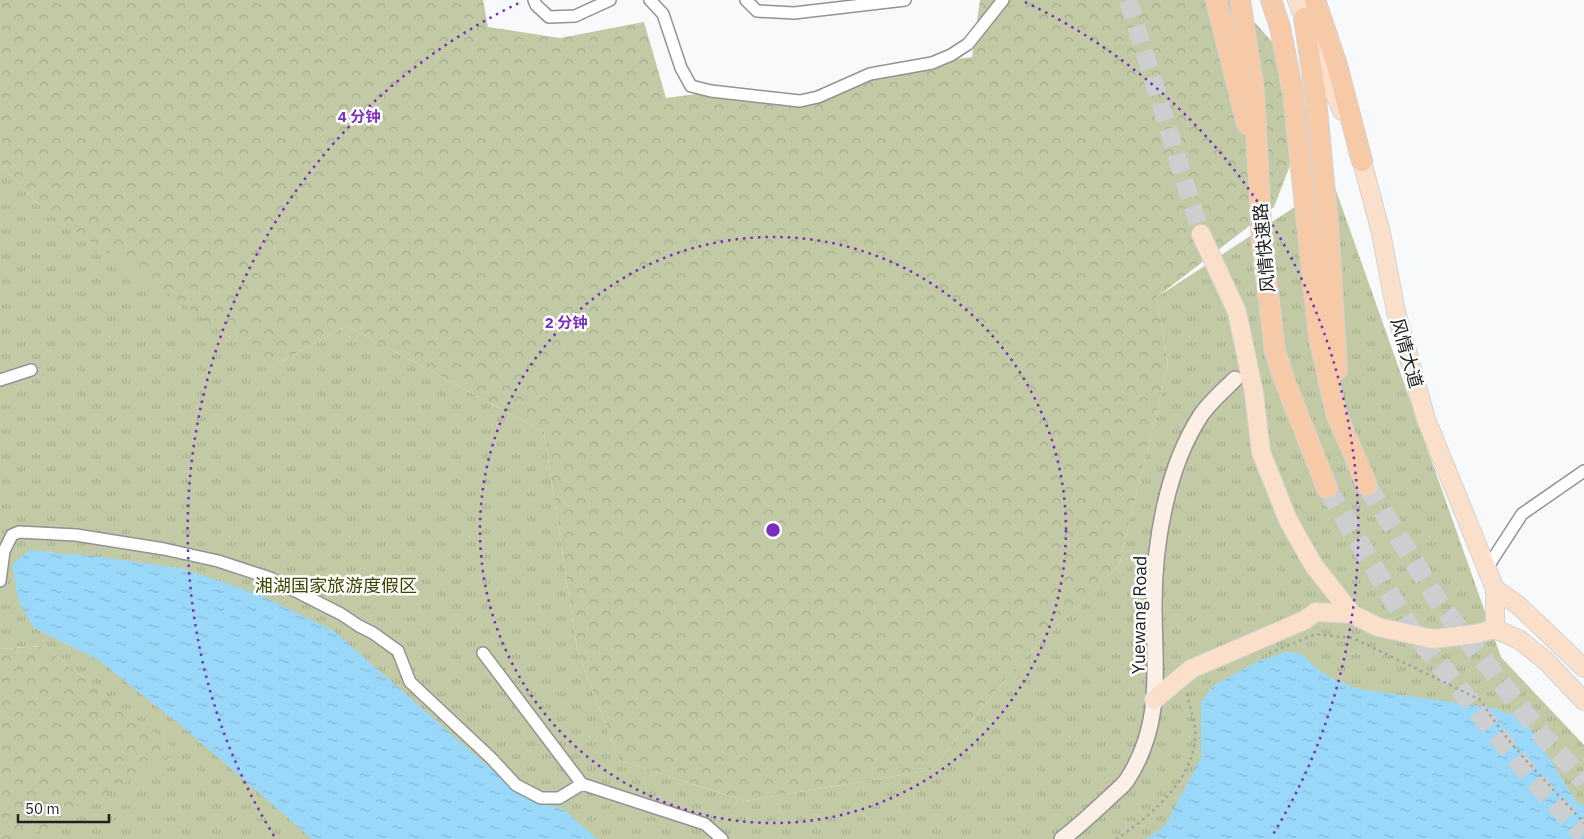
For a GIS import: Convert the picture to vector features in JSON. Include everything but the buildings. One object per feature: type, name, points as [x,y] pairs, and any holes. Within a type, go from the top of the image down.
[{"type":"highway","points":[[1216,0],[1258,170]]},
{"type":"highway","name":"风情快速路","points":[[1240,0],[1254,91],[1262,244],[1275,351],[1326,488]]},
{"type":"highway","points":[[1271,0],[1280,27],[1293,93],[1319,337],[1336,412],[1367,485],[1337,379],[1328,225],[1317,108],[1300,9]]},
{"type":"highway","points":[[1315,0],[1338,65],[1362,161]]},
{"type":"main road","name":"风情大道","points":[[1300,9],[1362,161],[1381,233],[1396,312],[1426,419],[1495,589]]},
{"type":"main road","points":[[1201,234],[1237,312],[1254,393],[1261,452],[1288,520],[1329,593],[1311,616]]},
{"type":"main road","name":"Yuewang Road","points":[[1062,839],[1126,782],[1141,755],[1152,719],[1156,682],[1154,604],[1156,568],[1171,482],[1183,449],[1202,414],[1234,379]]},
{"type":"main road","points":[[1314,566],[1352,614],[1378,628],[1433,639],[1495,630],[1520,640],[1547,662],[1584,701]]},
{"type":"main road","points":[[1495,589],[1495,630]]},
{"type":"main road","points":[[1495,589],[1518,604],[1584,668]]},
{"type":"main road","points":[[1154,700],[1191,669],[1311,616],[1352,614]]},
{"type":"street","points":[[534,0],[536,5],[549,17],[575,16],[610,0]]},
{"type":"street","points":[[650,0],[663,14],[681,68],[691,86],[711,91],[800,101],[818,97],[870,74],[932,63],[951,55],[968,44],[1003,0]]},
{"type":"street","points":[[746,0],[757,11],[794,13],[905,0]]},
{"type":"street","points":[[0,380],[31,370]]},
{"type":"street","points":[[1486,568],[1522,514],[1584,471]]},
{"type":"street","points":[[0,581],[4,551],[12,535],[19,532],[76,535],[113,540],[218,561],[262,576],[340,614],[373,633],[398,651],[410,682],[516,785],[541,798],[559,798],[582,784]]},
{"type":"street","points":[[483,653],[582,784],[705,824],[722,839]]},
{"type":"path","points":[[1264,655],[1316,634],[1353,638],[1481,700],[1492,718],[1538,774],[1584,823]]},
{"type":"path","points":[[1116,839],[1161,804],[1186,771],[1193,747],[1195,729],[1187,699],[1187,689]]},
{"type":"green space","points":[[0,0],[483,0],[488,27],[560,38],[644,22],[666,98],[719,91],[802,106],[867,71],[972,57],[980,0],[1235,0],[1275,45],[1309,116],[1274,207],[1157,297],[1168,365],[1119,565],[1013,670],[931,770],[745,801],[619,760],[577,649],[544,432],[347,326],[273,366],[76,324],[40,206],[0,163]]},
{"type":"green space","name":"湘湖国家旅游度假区","points":[[0,163],[40,206],[273,366],[347,326],[544,432],[577,649],[619,760],[745,801],[931,770],[1013,670],[1119,565],[1168,365],[1157,297],[1333,182],[1501,657],[1584,745],[1584,839],[22,839],[47,828],[179,752],[43,646],[0,649]]},
{"type":"green space","points":[[43,646],[180,752],[196,839],[0,839],[0,649]]},
{"type":"water","points":[[29,550],[180,568],[258,594],[334,631],[509,785],[535,802],[564,809],[597,839],[312,839],[184,728],[97,659],[34,628],[19,602],[12,565]]},
{"type":"water","points":[[1286,652],[1302,655],[1324,673],[1358,689],[1494,708],[1524,719],[1577,802],[1584,806],[1584,839],[1146,839],[1165,826],[1201,757],[1201,702],[1214,685],[1258,661]]},
{"type":"tunnel","points":[[1128,0],[1201,234]]},
{"type":"tunnel","points":[[1367,485],[1441,606],[1543,736],[1584,781]]},
{"type":"tunnel","points":[[1327,488],[1408,625],[1532,778],[1584,835]]}]
